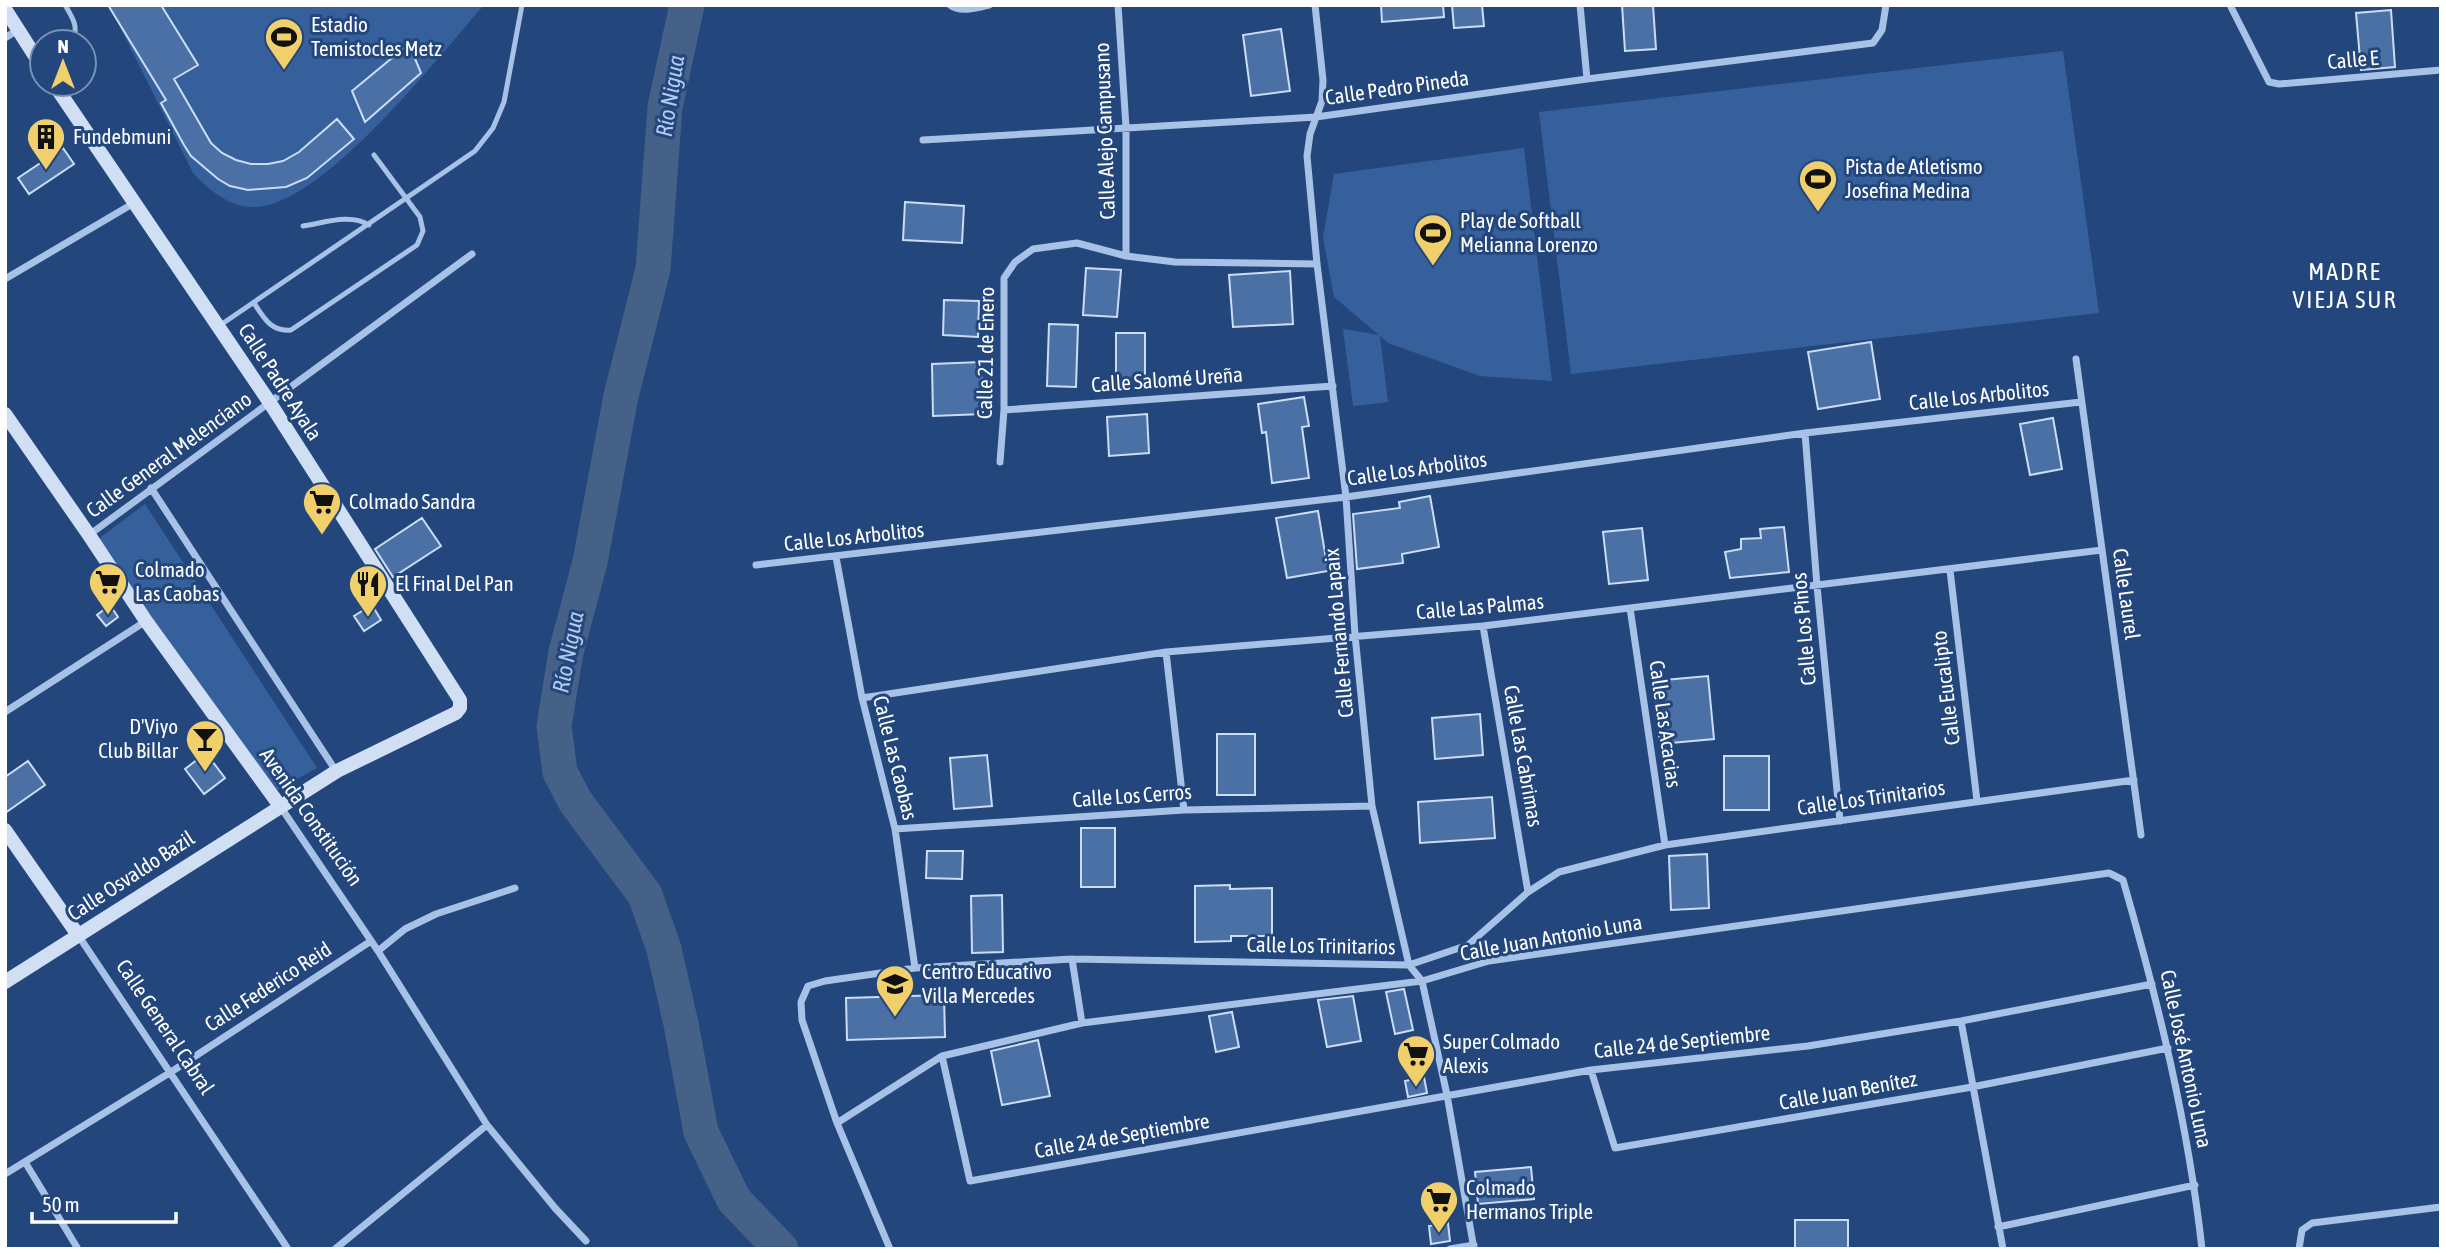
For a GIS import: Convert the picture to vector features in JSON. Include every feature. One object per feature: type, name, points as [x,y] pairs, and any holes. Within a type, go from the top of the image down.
[{"type":"main road","points":[[5,9],[28,44]]},
{"type":"main road","name":"Calle Padre Ayala","points":[[64,98],[270,403],[460,699],[460,708]]},
{"type":"main road","name":"Avenida Constitución","points":[[5,414],[146,621],[280,806]]},
{"type":"main road","name":"Calle Osvaldo Bazil","points":[[5,982],[337,771],[456,713],[460,708]]},
{"type":"main road","name":"Calle General Cabral","points":[[5,830],[78,935]]},
{"type":"street","points":[[950,5],[954,9],[970,9],[989,5]]},
{"type":"street","name":"Calle Alejo Campusano","points":[[1118,5],[1126,127],[1126,256]]},
{"type":"street","name":"Calle Fernando Lapaix","points":[[1315,5],[1323,80],[1322,101],[1310,134],[1307,156],[1317,264],[1346,497],[1355,635],[1372,806],[1409,965],[1422,981],[1447,1095],[1474,1247]]},
{"type":"street","points":[[1580,5],[1587,79]]},
{"type":"street","name":"Calle Pedro Pineda","points":[[923,140],[1316,117],[1873,43],[1882,30],[1886,5]]},
{"type":"street","name":"Calle E","points":[[2230,5],[2269,82],[2279,85],[2441,70]]},
{"type":"street","points":[[5,38],[19,30]]},
{"type":"street","points":[[5,279],[135,202]]},
{"type":"street","name":"Calle 21 de Enero","points":[[1000,462],[1004,410],[1004,278],[1015,262],[1033,249],[1077,243],[1126,256],[1175,262],[1317,264]]},
{"type":"street","name":"Calle General Melenciano","points":[[89,535],[472,254]]},
{"type":"street","name":"Calle Laurel","points":[[2076,359],[2141,835]]},
{"type":"street","name":"Calle Salomé Ureña","points":[[1004,410],[1333,386]]},
{"type":"street","name":"Calle Los Arbolitos","points":[[756,565],[1346,497],[1805,433],[2081,402]]},
{"type":"street","name":"Calle Los Pinos","points":[[1805,433],[1840,821]]},
{"type":"street","points":[[150,488],[337,771]]},
{"type":"street","name":"Calle Las Palmas","points":[[862,698],[1166,652],[1483,626],[2102,550]]},
{"type":"street","name":"Calle Las Caobas","points":[[836,557],[862,698],[894,829],[915,968]]},
{"type":"street","name":"Calle Eucalipto","points":[[1950,570],[1978,801]]},
{"type":"street","name":"Calle Las Acacias","points":[[1630,608],[1665,845]]},
{"type":"street","points":[[5,712],[146,621]]},
{"type":"street","name":"Calle Las Cabrimas","points":[[1483,626],[1528,892]]},
{"type":"street","points":[[1166,652],[1184,810]]},
{"type":"street","name":"Calle Los Trinitarios","points":[[837,1123],[802,1020],[801,1002],[808,986],[915,968],[1072,959],[1409,965],[1468,945],[1528,892],[1559,873],[1665,845],[2134,780]]},
{"type":"street","name":"Avenida Constitución","points":[[280,806],[378,951],[487,1125],[555,1208],[586,1241]]},
{"type":"street","name":"Calle Los Cerros","points":[[894,829],[1184,810],[1372,806]]},
{"type":"street","name":"Calle Juan Antonio Luna","points":[[837,1123],[942,1056],[1082,1023],[1422,981],[1489,961],[2109,873],[2123,880]]},
{"type":"street","name":"Calle José Antonio Luna","points":[[2123,880],[2168,1048],[2195,1185],[2202,1249]]},
{"type":"street","points":[[378,951],[405,929],[436,914],[515,888]]},
{"type":"street","name":"Calle General Cabral","points":[[78,935],[288,1249]]},
{"type":"street","name":"Calle Federico Reid","points":[[5,1174],[170,1072],[371,941]]},
{"type":"street","points":[[1072,959],[1082,1023]]},
{"type":"street","name":"Calle 24 de Septiembre","points":[[942,1056],[970,1181],[1591,1070],[1808,1046],[1961,1021],[2152,984]]},
{"type":"street","points":[[1961,1021],[2003,1249]]},
{"type":"street","name":"Calle Juan Benítez","points":[[1591,1070],[1615,1148],[1972,1087],[2168,1048]]},
{"type":"street","points":[[837,1123],[890,1249]]},
{"type":"street","points":[[335,1249],[487,1125]]},
{"type":"street","points":[[25,1162],[78,1249]]},
{"type":"street","points":[[1998,1227],[2195,1185]]},
{"type":"street","points":[[2300,1249],[2302,1230],[2312,1223],[2441,1207]]},
{"type":"street","points":[[1450,1249],[1474,1247]]},
{"type":"lane","points":[[65,5],[76,28]]},
{"type":"lane","points":[[219,326],[475,151],[493,128],[504,102],[522,5]]},
{"type":"lane","points":[[254,303],[271,326],[284,331],[298,327],[417,245],[421,238],[422,224],[408,199],[374,155]]},
{"type":"lane","points":[[303,226],[352,219],[369,225]]},
{"type":"shaded area","name":"Estadio Temistocles Metz","points":[[109,5],[484,5],[410,91],[346,155],[314,181],[283,200],[247,207],[221,197],[193,173]]},
{"type":"shaded area","name":"Pista de Atletismo Josefina Medina","points":[[2063,51],[2099,313],[1571,374],[1539,112]]},
{"type":"shaded area","name":"Play de Softball Melianna Lorenzo","points":[[1524,148],[1552,381],[1480,376],[1388,343],[1380,336],[1388,402],[1353,406],[1343,329],[1379,335],[1334,297],[1323,237],[1334,174]]},
{"type":"shaded area","points":[[145,504],[317,768],[274,792],[97,540]]},
{"type":"building","points":[[108,5],[161,5],[198,65],[174,79],[211,143],[222,153],[251,164],[283,161],[299,152],[337,119],[354,139],[307,178],[286,187],[248,190],[230,186],[191,156],[161,103],[166,100]]},
{"type":"building","points":[[1381,5],[1443,5],[1444,17],[1382,22]]},
{"type":"building","points":[[1452,5],[1482,5],[1484,26],[1454,28]]},
{"type":"building","points":[[1622,5],[1653,5],[1656,49],[1625,51]]},
{"type":"building","points":[[2391,10],[2395,67],[2361,70],[2356,13]]},
{"type":"building","points":[[1281,29],[1290,91],[1251,96],[1243,35]]},
{"type":"building","points":[[409,44],[421,73],[365,122],[352,91]]},
{"type":"building","name":"Fundebmuni","points":[[63,148],[74,164],[29,194],[18,178]]},
{"type":"building","points":[[905,202],[964,206],[962,243],[903,240]]},
{"type":"building","points":[[1086,268],[1121,270],[1117,317],[1083,315]]},
{"type":"building","points":[[1290,271],[1293,324],[1233,327],[1229,275]]},
{"type":"building","points":[[944,300],[979,301],[978,337],[943,335]]},
{"type":"building","points":[[1049,324],[1078,325],[1076,387],[1047,386]]},
{"type":"building","points":[[1116,333],[1145,333],[1145,382],[1116,382]]},
{"type":"building","points":[[1871,342],[1880,399],[1818,409],[1808,352]]},
{"type":"building","points":[[981,362],[983,414],[933,416],[932,364]]},
{"type":"building","points":[[1304,397],[1309,426],[1302,427],[1309,478],[1272,483],[1266,432],[1262,433],[1258,404]]},
{"type":"building","points":[[1147,414],[1149,453],[1109,456],[1107,417]]},
{"type":"building","points":[[2053,418],[2062,469],[2030,475],[2020,424]]},
{"type":"building","points":[[1430,496],[1439,547],[1402,554],[1403,563],[1357,569],[1353,514],[1400,508],[1399,502]]},
{"type":"building","points":[[1318,511],[1328,571],[1287,578],[1276,518]]},
{"type":"building","points":[[422,518],[441,546],[393,577],[375,549]]},
{"type":"building","points":[[1784,527],[1789,572],[1730,578],[1725,552],[1741,549],[1741,539],[1761,538],[1760,529]]},
{"type":"building","points":[[1642,528],[1648,580],[1609,584],[1603,532]]},
{"type":"building","name":"Colmado Las Caobas","points":[[110,605],[118,617],[106,626],[97,615]]},
{"type":"building","name":"El Final Del Pan","points":[[372,605],[381,620],[364,631],[354,616]]},
{"type":"building","points":[[1708,676],[1714,739],[1660,744],[1653,681]]},
{"type":"building","points":[[1480,714],[1483,755],[1435,759],[1432,718]]},
{"type":"building","points":[[1217,734],[1255,734],[1255,795],[1217,795]]},
{"type":"building","name":"D'Viyo Club Billar","points":[[206,753],[225,778],[204,794],[185,769]]},
{"type":"building","points":[[987,755],[992,806],[954,809],[950,758]]},
{"type":"building","points":[[1724,756],[1769,756],[1769,810],[1724,810]]},
{"type":"building","points":[[28,761],[45,785],[5,813],[5,777]]},
{"type":"building","points":[[1492,797],[1495,838],[1420,843],[1418,802]]},
{"type":"building","points":[[1081,828],[1115,828],[1115,887],[1081,887]]},
{"type":"building","points":[[927,851],[963,851],[962,879],[926,878]]},
{"type":"building","points":[[1707,854],[1709,908],[1671,910],[1669,856]]},
{"type":"building","points":[[1230,885],[1230,889],[1272,888],[1272,936],[1231,936],[1231,941],[1195,942],[1195,886]]},
{"type":"building","points":[[1002,895],[1003,952],[972,953],[971,896]]},
{"type":"building","points":[[1404,989],[1413,1030],[1395,1034],[1386,992]]},
{"type":"building","name":"Centro Educativo Villa Mercedes","points":[[944,995],[945,1037],[847,1040],[846,998]]},
{"type":"building","points":[[1353,996],[1361,1041],[1327,1047],[1318,1000]]},
{"type":"building","points":[[1232,1012],[1239,1047],[1216,1052],[1209,1016]]},
{"type":"building","points":[[1038,1040],[1050,1096],[1002,1105],[991,1051]]},
{"type":"building","name":"Super Colmado Alexis","points":[[1424,1077],[1427,1093],[1408,1097],[1405,1081]]},
{"type":"building","points":[[1531,1167],[1534,1199],[1478,1204],[1475,1172]]},
{"type":"building","points":[[1795,1220],[1848,1220],[1848,1249],[1795,1249]]},
{"type":"building","name":"Colmado Hermanos Triple","points":[[1448,1223],[1450,1241],[1431,1244],[1429,1226]]},
{"type":"waterway","name":"Río Nigua","points":[[687,5],[665,107],[653,269],[621,396],[590,562],[566,652],[554,726],[560,772],[575,801],[645,895],[664,949],[701,1132],[734,1200],[781,1249]]},
{"type":"place","name":"Estadio Temistocles Metz","points":[[284,71]]},
{"type":"place","name":"Fundebmuni","points":[[46,171]]},
{"type":"place","name":"Pista de Atletismo Josefina Medina","points":[[1818,213]]},
{"type":"place","name":"Play de Softball Melianna Lorenzo","points":[[1433,267]]},
{"type":"place","name":"Colmado Sandra","points":[[322,536]]},
{"type":"place","name":"Colmado Las Caobas","points":[[108,616]]},
{"type":"place","name":"El Final Del Pan","points":[[368,618]]},
{"type":"place","name":"D'Viyo Club Billar","points":[[205,773]]},
{"type":"place","name":"Centro Educativo Villa Mercedes","points":[[895,1018]]},
{"type":"place","name":"Super Colmado Alexis","points":[[1416,1088]]},
{"type":"place","name":"Colmado Hermanos Triple","points":[[1439,1234]]},
{"type":"district","name":"MADRE VIEJA SUR","points":[[2345,286]]}]
